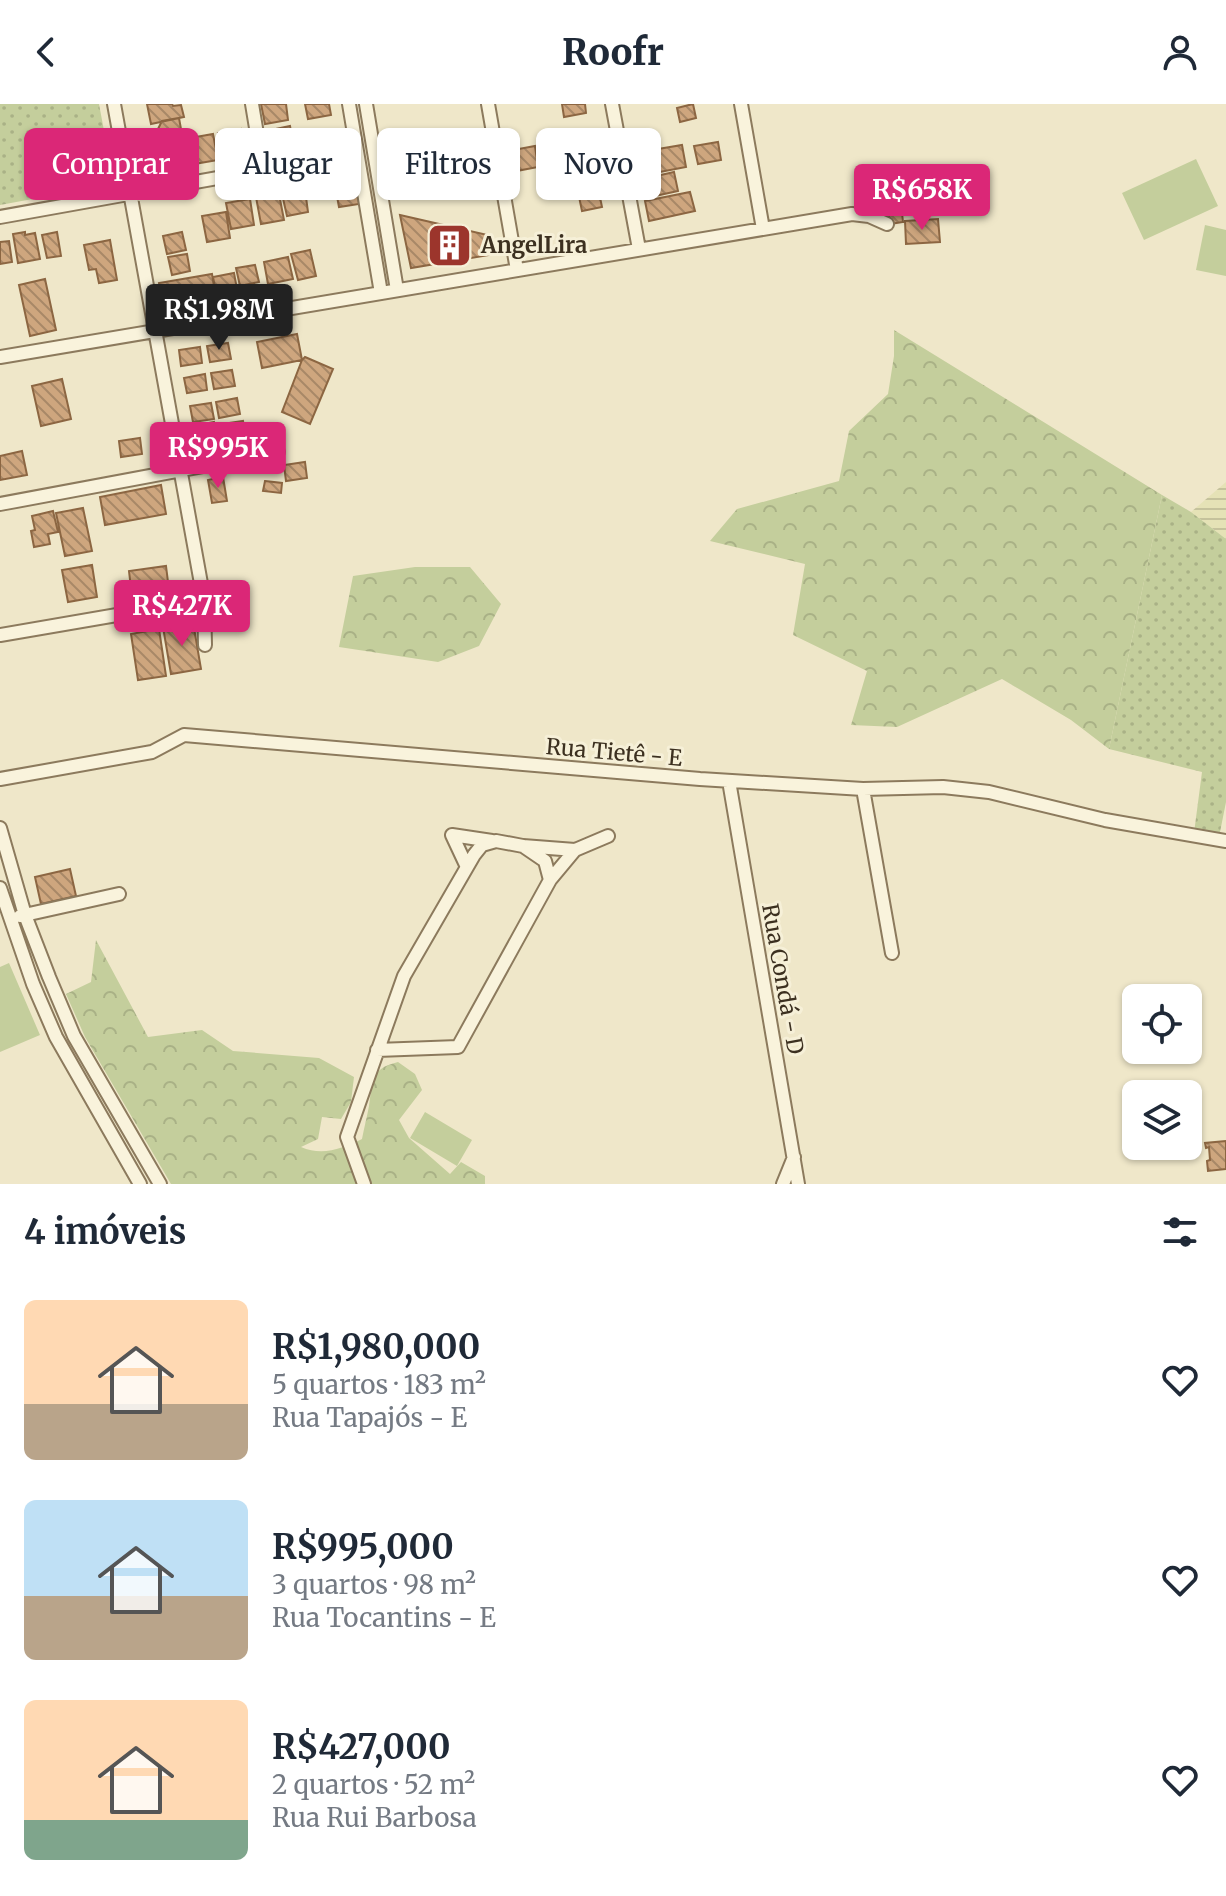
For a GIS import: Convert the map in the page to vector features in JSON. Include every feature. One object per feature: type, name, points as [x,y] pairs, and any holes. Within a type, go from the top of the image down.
[{"type":"street","points":[[114,104],[118,128]]},
{"type":"street","points":[[252,104],[256,128]]},
{"type":"street","points":[[349,104],[353,128]]},
{"type":"street","points":[[366,104],[397,290]]},
{"type":"street","points":[[488,104],[517,270]]},
{"type":"street","points":[[612,104],[639,249]]},
{"type":"street","points":[[741,104],[763,229]]},
{"type":"street","points":[[361,176],[381,293]]},
{"type":"street","points":[[0,217],[96,200]]},
{"type":"street","points":[[131,200],[204,600],[205,645]]},
{"type":"street","points":[[0,357],[852,214],[869,216],[887,224]]},
{"type":"street","points":[[0,504],[278,452]]},
{"type":"street","points":[[0,635],[204,600]]},
{"type":"street","name":"Rua Tietê - E","points":[[0,779],[152,752],[184,735],[729,781],[863,789],[943,787],[989,792],[1105,820],[1226,841]]},
{"type":"street","name":"Rua Condá - D","points":[[729,781],[798,1184]]},
{"type":"street","points":[[863,789],[892,953]]},
{"type":"street","points":[[0,828],[25,915],[74,1036],[160,1184]]},
{"type":"street","points":[[467,867],[452,835],[575,850]]},
{"type":"street","points":[[377,1050],[458,1047],[550,880],[575,850],[608,836]]},
{"type":"street","points":[[364,1184],[347,1137],[404,976],[467,867],[482,845],[496,841]]},
{"type":"street","points":[[523,846],[545,861],[550,880]]},
{"type":"street","points":[[0,888],[33,984],[56,1037],[140,1184]]},
{"type":"street","points":[[10,919],[119,894]]},
{"type":"street","points":[[783,1184],[794,1157]]},
{"type":"shaded area","points":[[1226,482],[1226,539],[1191,512]]},
{"type":"green space","points":[[0,104],[99,104],[104,128],[24,128],[24,200],[27,200],[0,205]]},
{"type":"green space","points":[[1196,159],[1218,206],[1144,240],[1122,193]]},
{"type":"green space","points":[[1205,225],[1226,230],[1226,276],[1196,270]]},
{"type":"green space","points":[[894,330],[1162,495],[1109,749],[1071,720],[1002,679],[897,727],[851,725],[867,671],[793,635],[805,564],[710,541],[737,509],[839,481],[849,431],[888,394],[894,356]]},
{"type":"green space","points":[[1162,495],[1191,512],[1226,539],[1226,802],[1219,837],[1194,833],[1202,772],[1109,749]]},
{"type":"green space","points":[[415,567],[470,567],[501,604],[479,646],[438,662],[339,647],[353,576]]},
{"type":"green space","points":[[96,940],[148,1037],[202,1030],[233,1051],[319,1058],[354,1077],[351,1102],[341,1119],[322,1117],[318,1139],[301,1147],[317,1151],[332,1150],[362,1139],[374,1078],[382,1068],[398,1062],[415,1074],[422,1090],[399,1120],[409,1138],[450,1174],[461,1162],[485,1176],[485,1184],[171,1184],[85,1037],[66,994],[91,982]]},
{"type":"green space","points":[[9,963],[40,1035],[0,1052],[0,967]]},
{"type":"green space","points":[[425,1112],[472,1140],[457,1166],[410,1138]]},
{"type":"building","points":[[147,104],[181,105],[184,117],[151,124]]},
{"type":"building","points":[[261,104],[286,104],[288,120],[265,124]]},
{"type":"building","points":[[305,104],[329,104],[331,115],[308,119]]},
{"type":"building","points":[[562,104],[585,104],[586,113],[564,117]]},
{"type":"building","points":[[693,104],[696,118],[680,122],[677,108]]},
{"type":"building","points":[[179,118],[181,128],[158,128],[162,121]]},
{"type":"building","points":[[213,134],[215,160],[199,163],[199,136]]},
{"type":"building","points":[[718,142],[721,160],[698,164],[694,146]]},
{"type":"building","points":[[682,145],[686,167],[661,172],[661,148]]},
{"type":"building","points":[[535,146],[536,167],[520,170],[520,149]]},
{"type":"building","points":[[674,172],[678,191],[661,195],[661,175]]},
{"type":"building","points":[[690,192],[695,211],[649,221],[645,201]]},
{"type":"building","points":[[250,200],[254,225],[231,229],[226,203]]},
{"type":"building","points":[[257,200],[280,200],[284,220],[261,224]]},
{"type":"building","points":[[283,200],[306,200],[308,212],[287,216]]},
{"type":"building","points":[[338,200],[358,200],[359,204],[339,207]]},
{"type":"building","points":[[580,200],[601,200],[602,207],[582,211]]},
{"type":"building","points":[[226,212],[230,238],[207,242],[202,216]]},
{"type":"building","points":[[902,213],[903,222],[890,224],[889,214]]},
{"type":"building","name":"AngelLira","points":[[400,215],[492,236],[495,254],[411,268]]},
{"type":"building","points":[[938,219],[940,242],[906,244],[905,221]]},
{"type":"building","points":[[25,232],[25,235],[35,233],[40,259],[18,263],[13,234]]},
{"type":"building","points":[[57,232],[61,256],[47,258],[42,235]]},
{"type":"building","points":[[182,232],[186,250],[167,254],[163,236]]},
{"type":"building","points":[[110,240],[117,280],[99,283],[96,269],[89,270],[84,245]]},
{"type":"building","points":[[9,241],[12,262],[0,264],[0,242]]},
{"type":"building","points":[[310,250],[316,276],[298,280],[291,254]]},
{"type":"building","points":[[187,254],[190,271],[172,275],[168,257]]},
{"type":"building","points":[[288,257],[293,279],[268,284],[264,262]]},
{"type":"building","points":[[255,265],[259,282],[240,286],[236,268]]},
{"type":"building","points":[[234,273],[237,289],[216,293],[213,277]]},
{"type":"building","points":[[212,274],[216,298],[163,307],[159,283]]},
{"type":"building","points":[[45,279],[56,330],[30,336],[19,285]]},
{"type":"building","points":[[297,334],[302,360],[262,368],[257,342]]},
{"type":"building","points":[[228,343],[231,359],[210,362],[207,346]]},
{"type":"building","points":[[200,347],[202,363],[181,366],[179,350]]},
{"type":"building","points":[[305,357],[333,369],[310,424],[282,412]]},
{"type":"building","points":[[232,370],[235,386],[214,389],[211,373]]},
{"type":"building","points":[[205,374],[207,390],[187,393],[184,378]]},
{"type":"building","points":[[62,379],[71,419],[41,426],[32,386]]},
{"type":"building","points":[[237,398],[240,414],[219,418],[216,402]]},
{"type":"building","points":[[211,403],[214,419],[193,422],[190,406]]},
{"type":"building","points":[[243,421],[246,441],[225,444],[222,424]]},
{"type":"building","points":[[214,422],[217,439],[196,442],[194,426]]},
{"type":"building","points":[[140,438],[142,454],[121,457],[119,441]]},
{"type":"building","points":[[22,451],[27,475],[0,480],[0,456]]},
{"type":"building","points":[[305,462],[307,478],[286,481],[284,465]]},
{"type":"building","points":[[223,477],[227,501],[212,503],[208,480]]},
{"type":"building","points":[[265,481],[282,483],[281,493],[263,491]]},
{"type":"building","points":[[161,485],[166,514],[105,525],[100,497]]},
{"type":"building","points":[[83,508],[92,551],[65,556],[56,513]]},
{"type":"building","points":[[53,511],[58,532],[48,534],[50,544],[34,547],[32,516]]},
{"type":"building","points":[[92,565],[97,597],[68,602],[62,570]]},
{"type":"building","points":[[166,566],[168,582],[131,588],[129,571]]},
{"type":"building","points":[[193,622],[201,669],[171,674],[163,627]]},
{"type":"building","points":[[159,629],[166,676],[138,680],[131,634]]},
{"type":"building","points":[[70,869],[76,896],[41,904],[35,877]]},
{"type":"building","points":[[1226,1141],[1226,1169],[1208,1171],[1209,1147],[1206,1148],[1205,1143]]},
{"type":"place","name":"AngelLira","points":[[450,245]]}]
